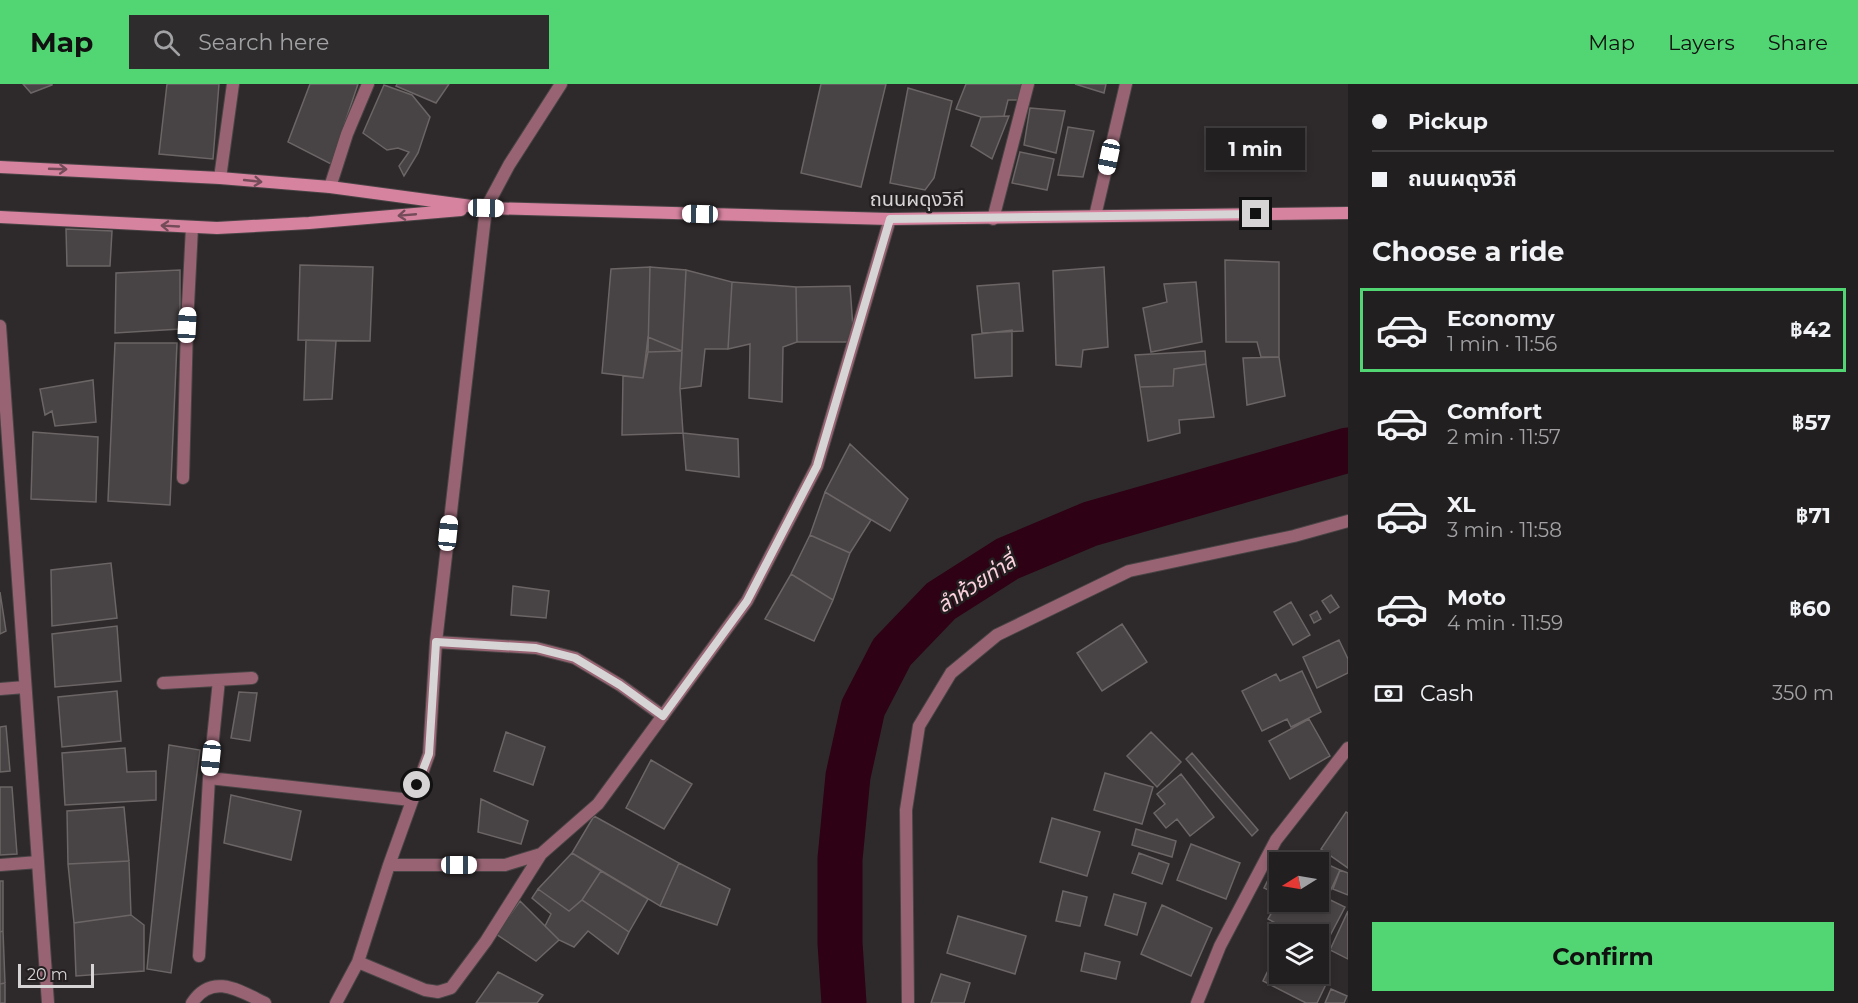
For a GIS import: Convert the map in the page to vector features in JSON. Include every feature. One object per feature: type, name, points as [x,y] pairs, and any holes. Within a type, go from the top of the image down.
[{"type":"main road","points":[[0,167],[220,178],[330,188],[486,208]]},
{"type":"main road","points":[[0,217],[217,228],[309,223],[486,208]]},
{"type":"main road","name":"ถนนผดุงวิถี","points":[[486,208],[890,219],[1348,213]]},
{"type":"street","points":[[220,178],[233,84]]},
{"type":"street","points":[[330,188],[347,134],[368,84]]},
{"type":"street","points":[[336,1003],[358,962],[411,800],[429,754],[436,642],[486,208],[509,165],[561,84]]},
{"type":"street","points":[[993,219],[1028,84]]},
{"type":"street","points":[[1095,216],[1126,84]]},
{"type":"street","points":[[358,962],[425,990],[438,992],[451,988],[486,941],[541,854],[598,804],[747,601],[817,466],[890,219]]},
{"type":"street","points":[[183,478],[192,227]]},
{"type":"street","points":[[0,326],[48,1003]]},
{"type":"street","points":[[908,1003],[906,810],[919,726],[951,673],[997,635],[1129,571],[1294,536],[1348,521]]},
{"type":"street","points":[[436,642],[536,648],[575,658],[620,685],[663,716]]},
{"type":"street","points":[[163,683],[252,678]]},
{"type":"street","points":[[199,956],[209,778],[219,680]]},
{"type":"street","points":[[0,689],[25,687]]},
{"type":"street","points":[[1197,1003],[1220,946],[1276,840],[1348,748]]},
{"type":"street","points":[[209,778],[411,800]]},
{"type":"street","points":[[389,865],[505,865],[541,854]]},
{"type":"street","points":[[0,866],[38,862]]},
{"type":"street","points":[[192,1003],[208,988],[218,986],[231,987],[265,1003]]},
{"type":"building","points":[[23,84],[52,84],[52,85],[31,93]]},
{"type":"building","points":[[167,84],[219,84],[213,159],[159,154]]},
{"type":"building","points":[[310,84],[358,84],[331,164],[288,142]]},
{"type":"building","points":[[397,84],[449,84],[436,103],[396,86]]},
{"type":"building","points":[[821,84],[886,84],[861,187],[801,173]]},
{"type":"building","points":[[966,84],[1023,84],[1018,100],[1008,100],[1004,116],[981,117],[956,109]]},
{"type":"building","points":[[1075,84],[1106,84],[1104,93]]},
{"type":"building","points":[[384,85],[412,95],[430,117],[418,153],[404,176],[399,166],[409,152],[398,148],[387,150],[363,133]]},
{"type":"building","points":[[908,88],[952,101],[934,178],[925,190],[890,183]]},
{"type":"building","points":[[1030,108],[1065,111],[1056,153],[1024,145]]},
{"type":"building","points":[[1009,116],[992,159],[971,146],[981,117]]},
{"type":"building","points":[[1068,127],[1094,131],[1083,177],[1058,175]]},
{"type":"building","points":[[1020,152],[1054,159],[1047,190],[1012,183]]},
{"type":"building","points":[[66,229],[112,231],[110,266],[67,266]]},
{"type":"building","points":[[1225,260],[1279,262],[1279,357],[1261,357],[1257,342],[1226,342]]},
{"type":"building","points":[[300,265],[373,267],[370,341],[298,340]]},
{"type":"building","points":[[650,267],[686,270],[682,351],[648,352]]},
{"type":"building","points":[[650,267],[648,352],[643,378],[602,373],[611,269]]},
{"type":"building","points":[[1104,267],[1108,347],[1083,350],[1081,367],[1056,365],[1053,271]]},
{"type":"building","points":[[180,270],[180,329],[115,333],[116,273]]},
{"type":"building","points":[[686,270],[732,282],[728,349],[705,349],[701,386],[680,389]]},
{"type":"building","points":[[732,282],[796,287],[797,342],[783,347],[782,402],[749,398],[750,344],[728,349]]},
{"type":"building","points":[[1196,282],[1202,342],[1151,352],[1143,308],[1167,302],[1164,284]]},
{"type":"building","points":[[1019,283],[1023,331],[982,333],[977,286]]},
{"type":"building","points":[[850,286],[854,342],[797,342],[796,287]]},
{"type":"building","points":[[1012,330],[1012,376],[975,378],[972,335]]},
{"type":"building","points":[[648,337],[682,351],[680,389],[683,433],[622,435],[623,376],[643,378]]},
{"type":"building","points":[[306,340],[336,341],[332,399],[304,400]]},
{"type":"building","points":[[115,343],[177,343],[170,505],[108,501]]},
{"type":"building","points":[[1205,351],[1206,364],[1174,369],[1173,386],[1140,387],[1135,355]]},
{"type":"building","points":[[1279,357],[1285,396],[1247,405],[1243,358]]},
{"type":"building","points":[[1206,364],[1214,417],[1179,420],[1180,433],[1148,441],[1140,387],[1173,386],[1174,369]]},
{"type":"building","points":[[93,380],[96,422],[55,426],[52,411],[45,415],[40,389]]},
{"type":"building","points":[[33,432],[98,437],[96,502],[31,499]]},
{"type":"building","points":[[683,433],[738,439],[739,477],[686,470]]},
{"type":"building","points":[[850,444],[908,499],[890,531],[825,492]]},
{"type":"building","points":[[825,492],[871,520],[850,553],[810,535]]},
{"type":"building","points":[[810,535],[850,553],[833,600],[791,574]]},
{"type":"building","points":[[111,563],[117,618],[52,626],[51,570]]},
{"type":"building","points":[[791,574],[833,600],[814,641],[765,619]]},
{"type":"building","points":[[513,586],[549,591],[546,618],[511,615]]},
{"type":"building","points":[[0,592],[6,631],[0,634]]},
{"type":"building","points":[[1331,595],[1339,607],[1330,613],[1322,601]]},
{"type":"building","points":[[1291,602],[1310,635],[1293,645],[1274,612]]},
{"type":"building","points":[[1317,611],[1321,619],[1314,623],[1310,615]]},
{"type":"building","points":[[1122,624],[1147,662],[1102,691],[1077,653]]},
{"type":"building","points":[[117,626],[121,681],[55,687],[52,634]]},
{"type":"building","points":[[1339,640],[1348,659],[1348,673],[1317,688],[1303,657]]},
{"type":"building","points":[[1302,671],[1321,712],[1291,727],[1287,719],[1262,731],[1242,691],[1276,674],[1280,681]]},
{"type":"building","points":[[117,691],[121,741],[62,747],[58,697]]},
{"type":"building","points":[[239,692],[257,693],[250,741],[231,738]]},
{"type":"building","points":[[1309,719],[1330,756],[1290,779],[1269,741]]},
{"type":"building","points":[[6,726],[10,771],[0,772],[0,727]]},
{"type":"building","points":[[506,732],[545,747],[533,785],[494,771]]},
{"type":"building","points":[[1151,732],[1181,762],[1157,787],[1127,756]]},
{"type":"building","points":[[169,745],[200,750],[171,973],[147,969]]},
{"type":"building","points":[[125,748],[127,772],[156,771],[156,800],[65,805],[62,753]]},
{"type":"building","points":[[1192,753],[1258,830],[1252,836],[1186,759]]},
{"type":"building","points":[[651,760],[692,784],[664,829],[626,808]]},
{"type":"building","points":[[1105,773],[1153,787],[1142,824],[1094,810]]},
{"type":"building","points":[[1181,774],[1214,817],[1190,836],[1177,819],[1166,828],[1154,813],[1165,804],[1157,794]]},
{"type":"building","points":[[0,787],[12,787],[17,854],[0,855]]},
{"type":"building","points":[[231,795],[301,811],[291,860],[224,843]]},
{"type":"building","points":[[481,799],[528,821],[521,844],[478,832]]},
{"type":"building","points":[[124,807],[129,861],[68,864],[67,811]]},
{"type":"building","points":[[1346,812],[1348,813],[1348,868],[1329,855],[1329,852],[1321,849]]},
{"type":"building","points":[[594,816],[679,863],[660,906],[572,853]]},
{"type":"building","points":[[1052,818],[1100,832],[1087,876],[1040,862]]},
{"type":"building","points":[[1136,829],[1176,841],[1172,857],[1132,845]]},
{"type":"building","points":[[1191,844],[1240,863],[1226,899],[1177,880]]},
{"type":"building","points":[[572,853],[601,871],[582,900],[569,911],[538,889]]},
{"type":"building","points":[[1139,853],[1169,864],[1162,884],[1132,873]]},
{"type":"building","points":[[129,861],[131,915],[74,923],[68,864]]},
{"type":"building","points":[[679,863],[730,889],[717,925],[660,906]]},
{"type":"building","points":[[1329,865],[1340,870],[1329,894]]},
{"type":"building","points":[[1340,870],[1348,873],[1348,895],[1333,889]]},
{"type":"building","points":[[601,871],[648,899],[629,932],[582,900]]},
{"type":"building","points":[[1269,878],[1269,890],[1264,888]]},
{"type":"building","points":[[0,881],[3,881],[3,931],[0,932]]},
{"type":"building","points":[[538,889],[569,911],[582,900],[629,932],[618,954],[588,931],[574,947],[559,940],[545,926],[551,914],[532,898]]},
{"type":"building","points":[[1063,891],[1087,897],[1080,926],[1056,921]]},
{"type":"building","points":[[1114,894],[1146,903],[1137,935],[1105,925]]},
{"type":"building","points":[[1329,899],[1345,907],[1329,938],[1329,924],[1277,924],[1268,919],[1272,912],[1329,912]]},
{"type":"building","points":[[520,901],[559,940],[536,961],[496,934]]},
{"type":"building","points":[[1162,905],[1212,928],[1191,976],[1141,954]]},
{"type":"building","points":[[1348,911],[1348,959],[1330,950]]},
{"type":"building","points":[[131,915],[144,925],[144,971],[76,976],[74,923]]},
{"type":"building","points":[[958,916],[1026,936],[1015,974],[947,953]]},
{"type":"building","points":[[3,931],[5,983],[0,984],[0,932]]},
{"type":"building","points":[[1085,953],[1120,962],[1116,979],[1081,971]]},
{"type":"building","points":[[1269,969],[1269,984],[1326,984],[1317,1003],[1306,1003],[1263,981]]},
{"type":"building","points":[[498,972],[543,995],[537,1003],[476,1003]]},
{"type":"building","points":[[941,974],[970,983],[964,1003],[931,1003]]},
{"type":"building","points":[[5,983],[5,1003],[0,1003],[0,984]]},
{"type":"building","points":[[1331,989],[1347,996],[1344,1003],[1325,1003]]},
{"type":"waterway","name":"ลำห้วยท่าลี่","points":[[844,1003],[840,943],[840,859],[848,776],[863,708],[892,652],[941,601],[1007,559],[1090,524],[1348,450]]},
{"type":"route","points":[[417,785],[429,754],[436,642],[536,648],[575,658],[620,685],[663,716],[747,601],[817,466],[890,219],[1256,214]]}]
